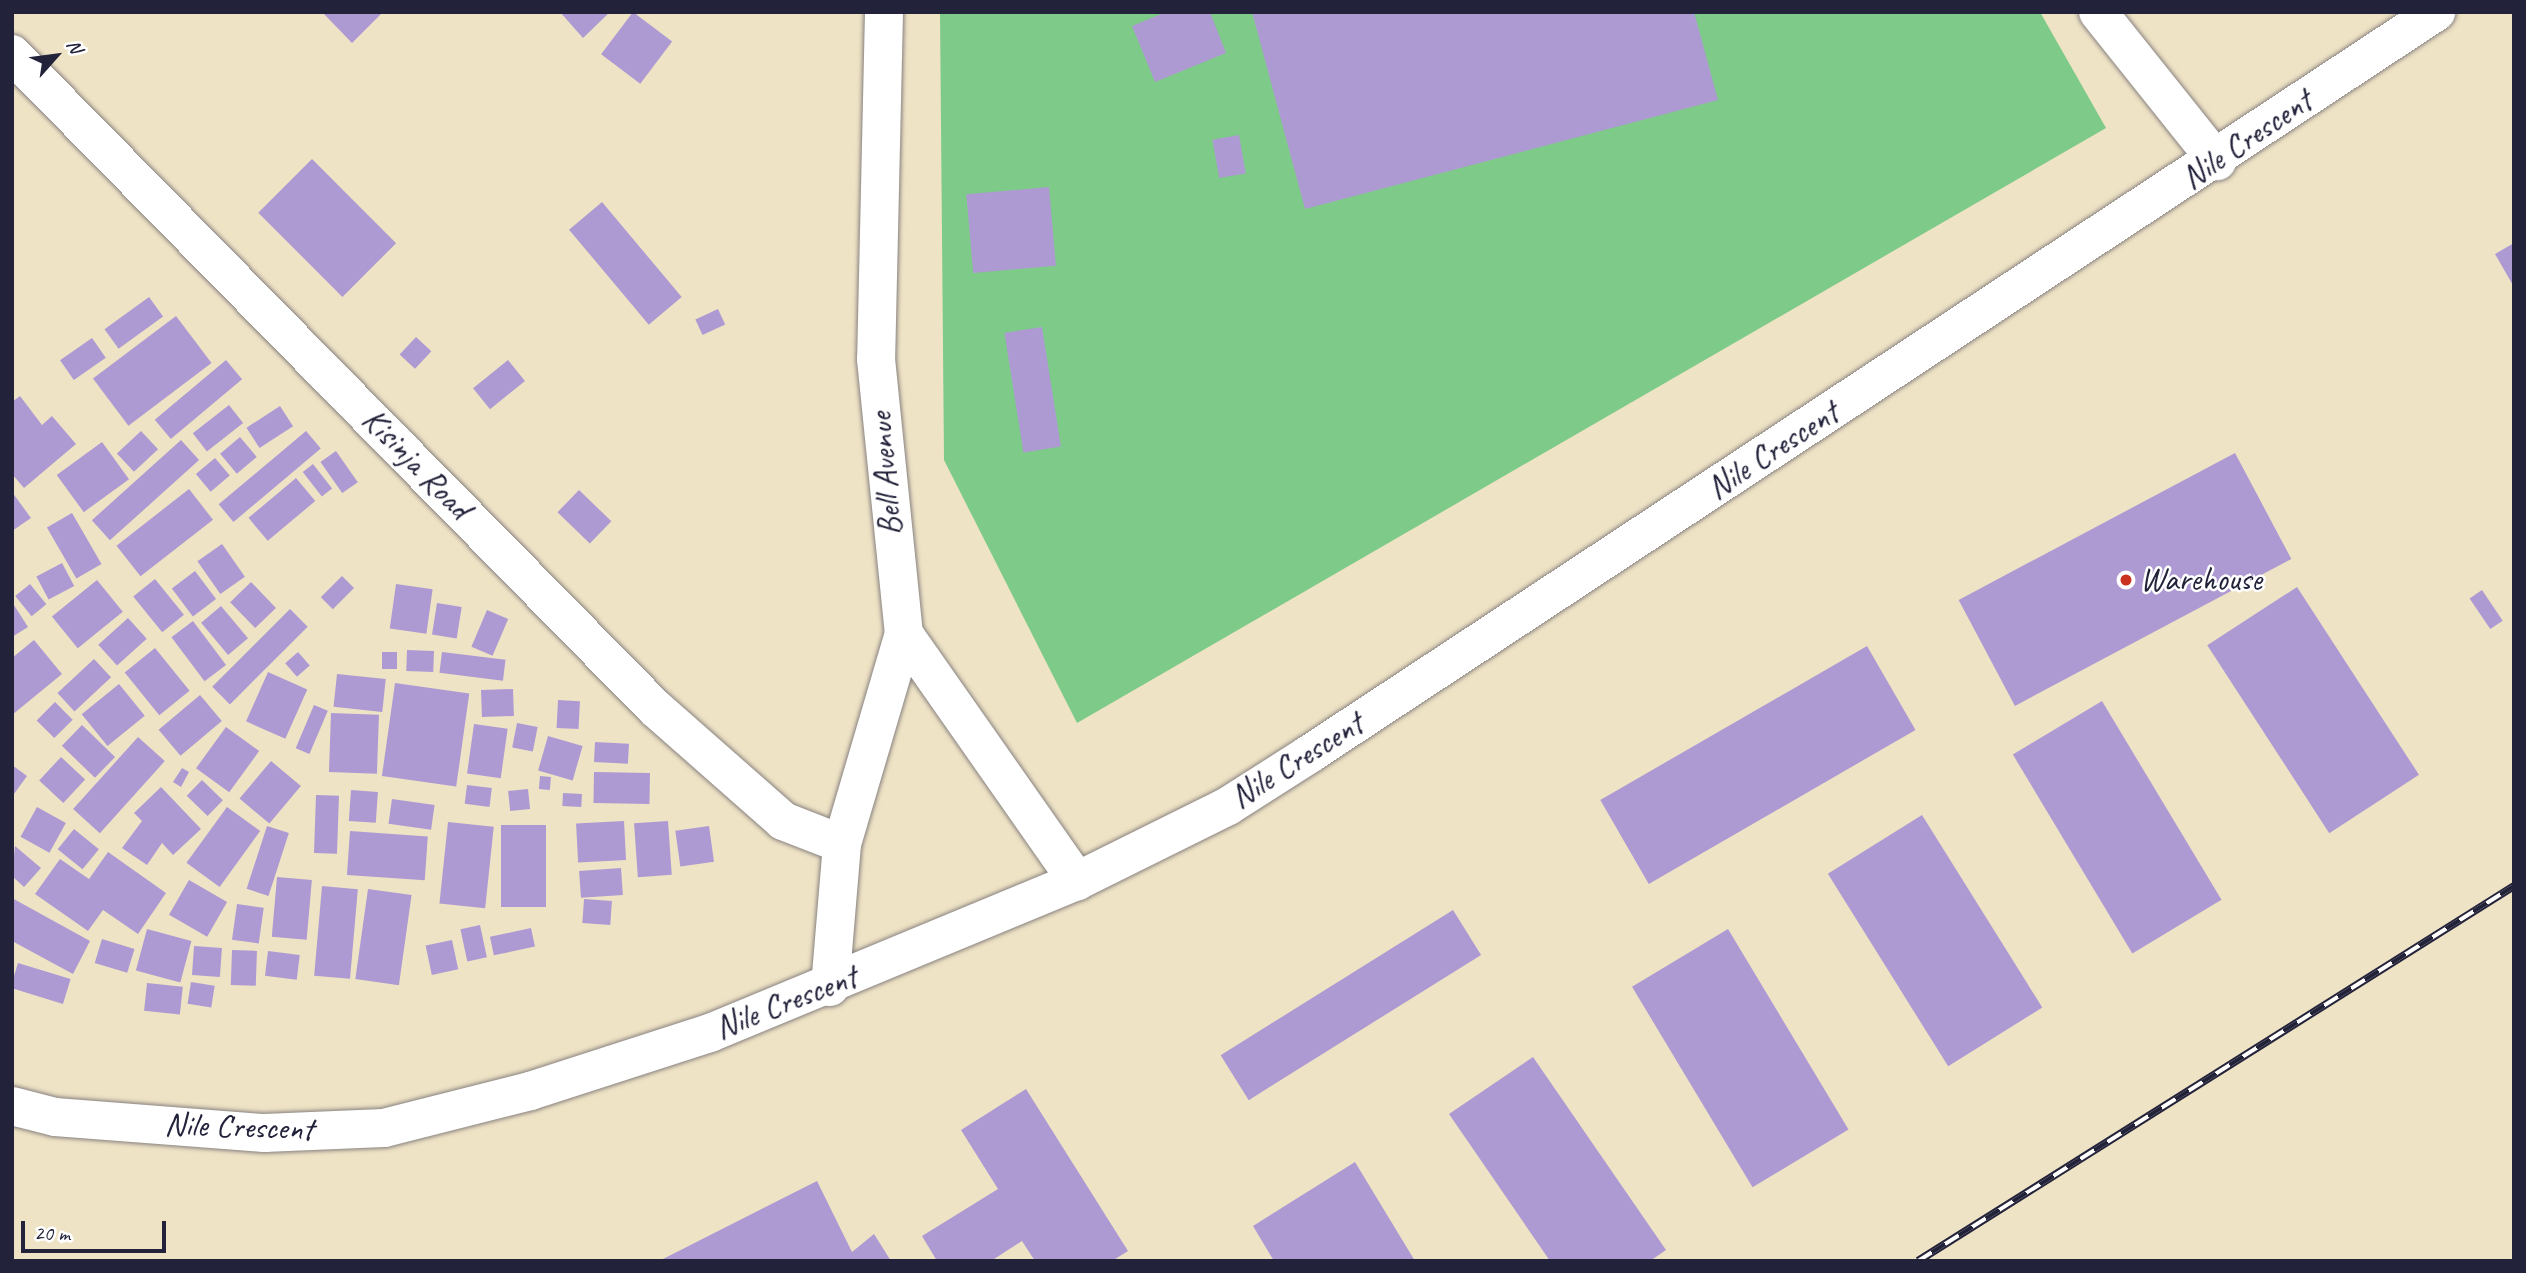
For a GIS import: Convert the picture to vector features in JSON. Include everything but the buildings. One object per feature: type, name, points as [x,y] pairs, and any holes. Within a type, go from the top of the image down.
[{"type":"street","name":"Bell Avenue","points":[[884,12],[876,359],[904,634],[1077,881]]},
{"type":"street","points":[[2098,12],[2217,161]]},
{"type":"street","name":"Nile Crescent","points":[[12,1106],[55,1117],[264,1133],[384,1128],[530,1091],[830,987],[1077,881],[1240,799],[2217,161],[2436,12]]},
{"type":"street","name":"Kisinja Road","points":[[12,54],[655,708],[783,821],[842,844]]},
{"type":"street","points":[[830,987],[842,844],[904,634]]},
{"type":"green space","points":[[940,12],[2040,12],[2106,128],[1077,723],[944,460]]},
{"type":"railway","points":[[1918,1261],[2514,886]]},
{"type":"place","name":"Warehouse","points":[[2126,580]]}]
